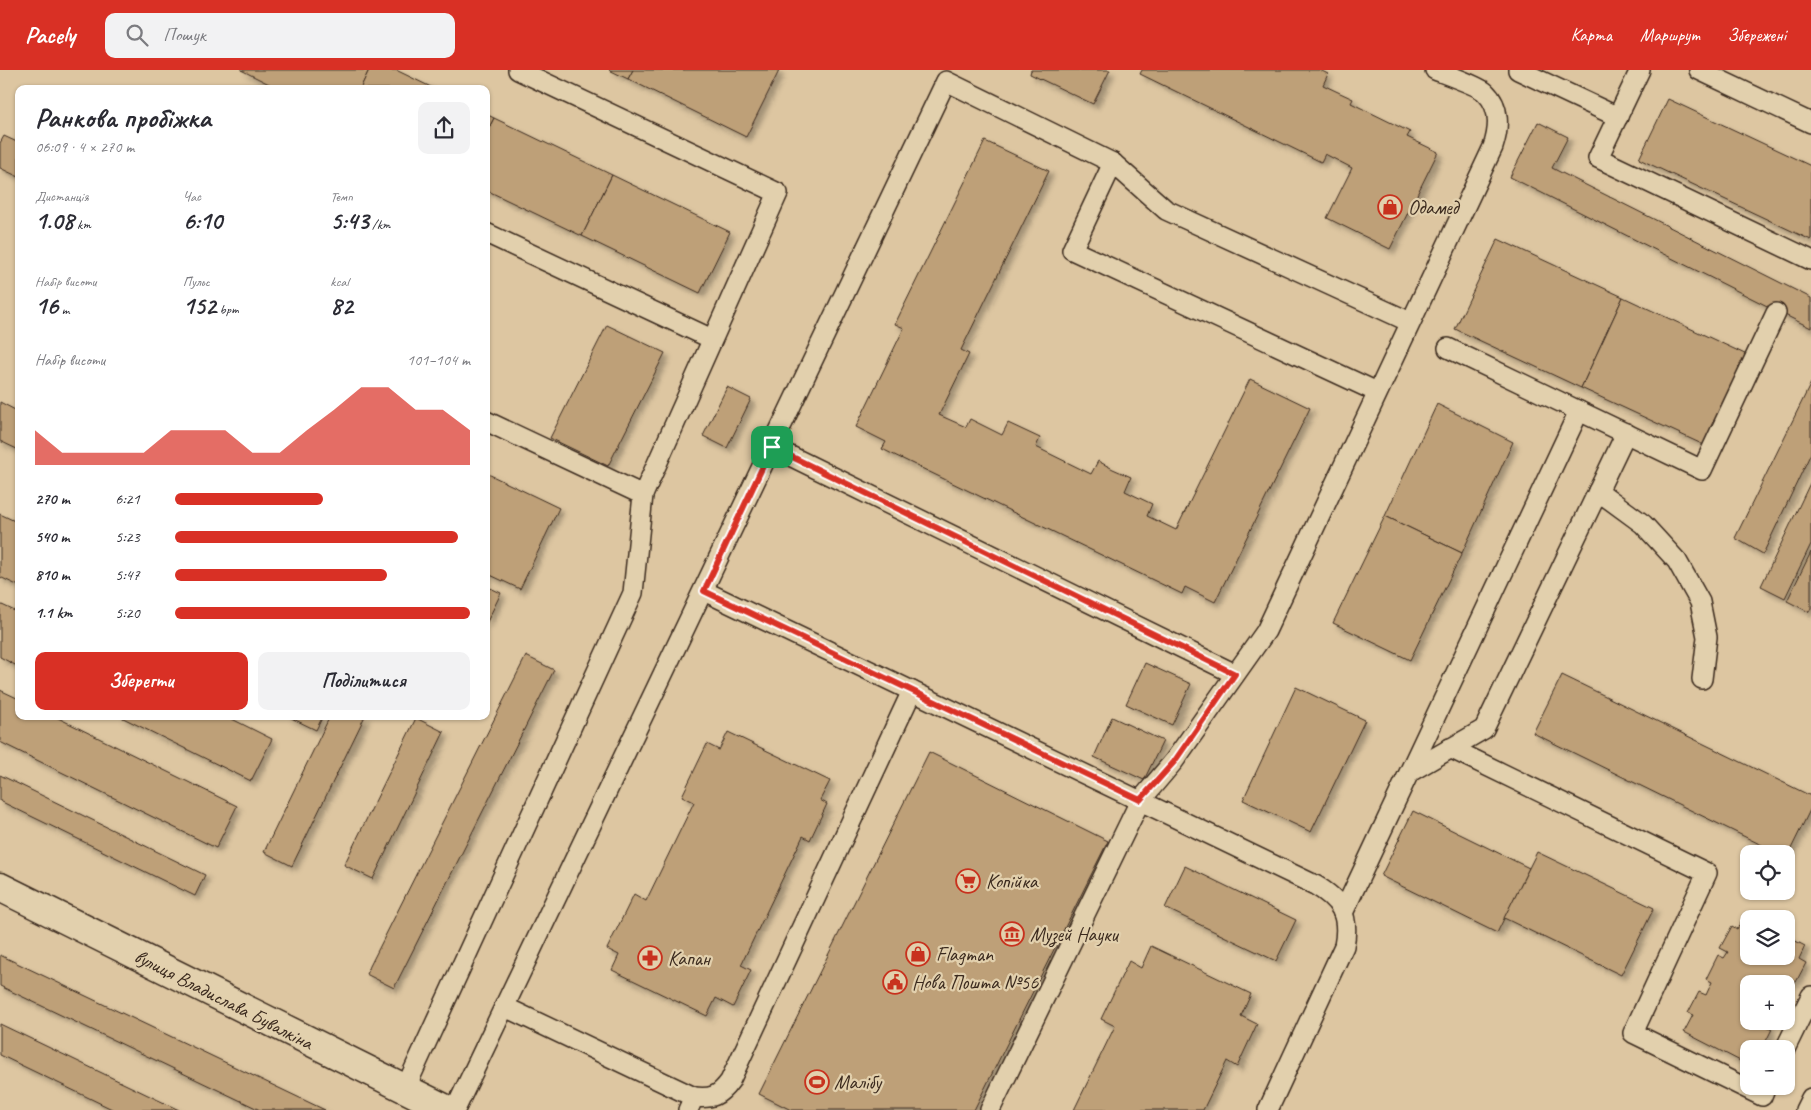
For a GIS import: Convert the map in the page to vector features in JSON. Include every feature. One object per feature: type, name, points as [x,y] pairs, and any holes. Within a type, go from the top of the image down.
[{"type":"street","name":"вулиця Владислава Бувалкіна","points":[[0,887],[440,1108]]},
{"type":"lane","points":[[405,1089],[633,593],[642,495],[778,193],[518,70]]},
{"type":"lane","points":[[990,1110],[1140,800],[1174,762],[1266,631],[1498,132],[1498,118],[1494,104],[1485,91],[1435,70]]},
{"type":"lane","points":[[1518,70],[1618,117]]},
{"type":"lane","points":[[1640,70],[1598,158],[1811,260]]},
{"type":"lane","points":[[1699,70],[1811,123]]},
{"type":"lane","points":[[440,1108],[505,1006],[946,81],[1113,163],[1166,210],[1410,322]]},
{"type":"lane","points":[[1113,163],[1072,250],[1378,392]]},
{"type":"lane","points":[[490,235],[712,339]]},
{"type":"lane","points":[[1448,348],[1702,470],[1776,313]]},
{"type":"lane","points":[[1343,913],[1579,411]]},
{"type":"lane","points":[[490,423],[642,495]]},
{"type":"lane","points":[[1410,772],[1484,728],[1626,433]]},
{"type":"lane","points":[[772,447],[1235,674]]},
{"type":"lane","points":[[1598,491],[1643,524],[1677,561],[1700,602],[1707,637],[1702,678]]},
{"type":"lane","points":[[704,591],[1330,893],[1340,904],[1343,913],[1346,934],[1344,946],[1268,1110]]},
{"type":"lane","points":[[505,1006],[691,1104],[722,1092],[730,1081],[912,691]]},
{"type":"lane","points":[[1450,748],[1707,873],[1633,1033],[1740,1085]]},
{"type":"lane","points":[[1789,1040],[1811,996]]},
{"type":"lane","points":[[1805,1110],[1811,1098]]},
{"type":"building","points":[[241,70],[369,70],[362,85],[271,85]]},
{"type":"building","points":[[369,70],[396,70],[427,85],[362,85]]},
{"type":"building","points":[[609,70],[633,70],[628,79]]},
{"type":"building","points":[[633,70],[779,71],[746,137],[628,79]]},
{"type":"building","points":[[1031,70],[1110,70],[1093,104],[1030,74]]},
{"type":"building","points":[[1142,70],[1320,70],[1328,74],[1323,85],[1353,99],[1351,103],[1410,132],[1407,137],[1438,152],[1390,249],[1327,218],[1352,168],[1325,154],[1321,162],[1140,74]]},
{"type":"building","points":[[1668,99],[1811,166],[1811,240],[1639,159]]},
{"type":"building","points":[[490,116],[494,118],[490,126]]},
{"type":"building","points":[[494,118],[612,175],[582,236],[490,192],[490,126]]},
{"type":"building","points":[[1538,122],[1568,137],[1552,168],[1811,298],[1811,328],[1510,177]]},
{"type":"building","points":[[4,136],[15,141],[15,175],[0,168],[0,143]]},
{"type":"building","points":[[985,141],[1049,171],[961,350],[969,354],[939,415],[966,427],[970,419],[1002,435],[1008,423],[1040,438],[1036,447],[1091,474],[1098,461],[1131,477],[1125,491],[1152,504],[1147,516],[1176,530],[1250,379],[1310,408],[1215,602],[1185,587],[1182,594],[882,449],[886,442],[856,427],[904,328],[895,324]]},
{"type":"building","points":[[612,175],[730,232],[700,293],[582,236]]},
{"type":"building","points":[[1498,239],[1623,297],[1581,388],[1455,329]]},
{"type":"building","points":[[1623,297],[1747,355],[1704,445],[1581,388]]},
{"type":"building","points":[[607,325],[665,353],[608,466],[550,438]]},
{"type":"building","points":[[1811,383],[1811,453],[1763,554],[1735,538]]},
{"type":"building","points":[[727,387],[751,399],[727,448],[703,436]]},
{"type":"building","points":[[0,402],[15,410],[15,448],[0,441]]},
{"type":"building","points":[[1437,404],[1513,442],[1462,553],[1385,516]]},
{"type":"building","points":[[490,475],[559,508],[520,589],[490,575]]},
{"type":"building","points":[[1811,481],[1811,544],[1785,598],[1761,586]]},
{"type":"building","points":[[0,514],[15,521],[15,584],[0,577]]},
{"type":"building","points":[[1385,516],[1462,553],[1410,660],[1333,623]]},
{"type":"building","points":[[1811,552],[1811,608],[1809,612],[1787,601]]},
{"type":"building","points":[[490,588],[501,593],[490,616]]},
{"type":"building","points":[[0,604],[15,611],[15,665],[0,657]]},
{"type":"building","points":[[526,656],[554,670],[394,988],[366,974]]},
{"type":"building","points":[[1145,663],[1191,684],[1172,725],[1126,704]]},
{"type":"building","points":[[1562,675],[1811,796],[1811,808],[1793,845],[1762,845],[1533,733]]},
{"type":"building","points":[[1296,687],[1365,720],[1311,832],[1243,800]]},
{"type":"building","points":[[0,690],[15,697],[15,720],[62,720],[237,806],[216,848],[0,742]]},
{"type":"building","points":[[1112,717],[1163,741],[1144,780],[1094,757]]},
{"type":"building","points":[[127,720],[234,720],[272,739],[251,781]]},
{"type":"building","points":[[295,720],[321,720],[316,730]]},
{"type":"building","points":[[328,720],[363,720],[292,866],[264,852]]},
{"type":"building","points":[[415,720],[420,720],[444,732],[373,879],[344,865]]},
{"type":"building","points":[[728,732],[830,781],[820,800],[827,804],[810,840],[803,836],[741,965],[751,970],[733,1007],[716,998],[707,1016],[612,970],[619,955],[607,949],[634,894],[646,901],[694,802],[682,796],[707,744],[719,750]]},
{"type":"building","points":[[929,752],[1108,841],[974,1110],[791,1110],[759,1094]]},
{"type":"building","points":[[0,775],[205,875],[195,896],[0,801]]},
{"type":"building","points":[[1413,811],[1529,868],[1497,933],[1381,876]]},
{"type":"building","points":[[1537,852],[1654,908],[1621,975],[1504,918]]},
{"type":"building","points":[[1185,866],[1296,920],[1276,961],[1165,908]]},
{"type":"building","points":[[1740,924],[1740,965],[1795,965],[1795,941],[1805,946],[1799,959],[1806,963],[1796,982],[1795,975],[1740,975],[1740,1030],[1772,1030],[1766,1040],[1740,1040],[1740,1061],[1684,1032],[1693,1015],[1688,1013],[1699,992],[1706,995],[1712,982],[1706,979],[1718,955],[1724,958],[1728,952],[1720,948],[1732,926],[1737,929]]},
{"type":"building","points":[[1151,946],[1251,994],[1241,1016],[1257,1024],[1237,1067],[1227,1061],[1203,1110],[1074,1110],[1115,1026],[1101,1019],[1129,961],[1141,968]]},
{"type":"building","points":[[0,955],[325,1110],[260,1110],[0,986]]},
{"type":"building","points":[[0,1024],[179,1110],[114,1110],[0,1055]]},
{"type":"place","name":"Одамед","points":[[1390,207]]},
{"type":"place","name":"Копійка","points":[[968,881]]},
{"type":"place","name":"Музей Науки","points":[[1012,934]]},
{"type":"place","name":"Flagman","points":[[918,954]]},
{"type":"place","name":"Капан","points":[[650,958]]},
{"type":"place","name":"Нова Пошта №56","points":[[895,982]]},
{"type":"place","name":"Малiбу","points":[[817,1082]]},
{"type":"route","points":[[772,447],[1235,674],[1174,762],[1140,800],[704,591],[772,447]]}]
